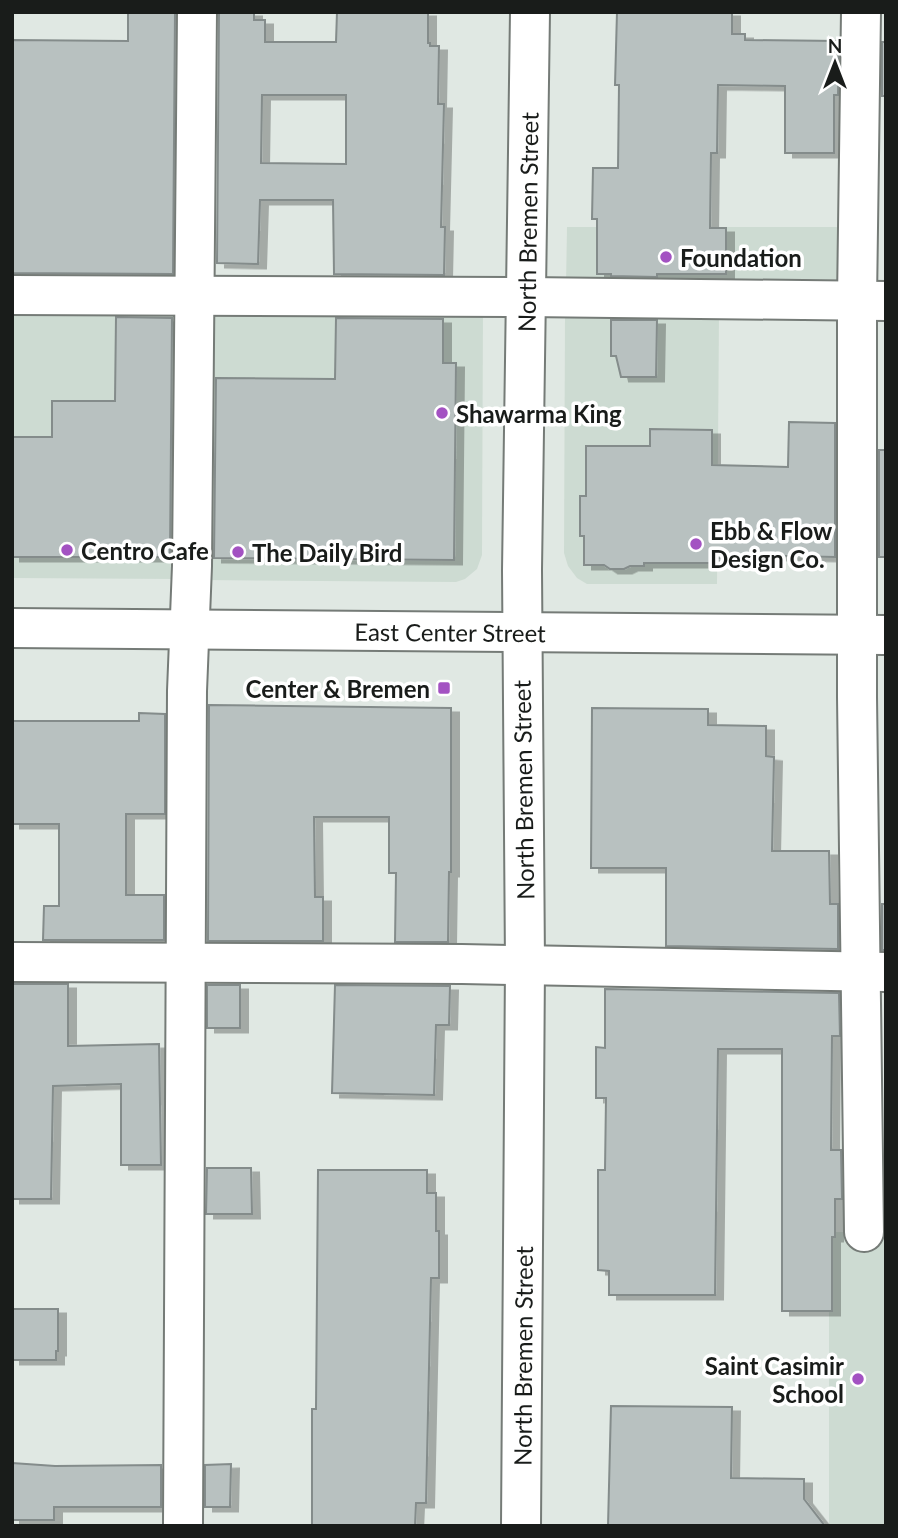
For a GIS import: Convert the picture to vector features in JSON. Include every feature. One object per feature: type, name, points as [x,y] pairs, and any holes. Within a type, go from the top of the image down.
[{"type":"street","points":[[183,1526],[187,691],[191,629],[197,12]]},
{"type":"street","name":"North Bremen Street","points":[[522,1526],[525,964],[522,632],[530,12]]},
{"type":"street","points":[[861,12],[872,301],[873,972],[864,1232]]},
{"type":"street","points":[[12,296],[872,301]]},
{"type":"street","name":"East Center Street","points":[[12,628],[871,635]]},
{"type":"street","points":[[12,962],[525,964],[873,972]]},
{"type":"shaded area","points":[[567,227],[843,227],[843,287],[566,285]]},
{"type":"shaded area","points":[[12,310],[179,311],[177,579],[12,578]]},
{"type":"shaded area","points":[[205,312],[483,312],[482,555],[477,569],[465,579],[456,582],[205,580]]},
{"type":"shaded area","points":[[565,315],[719,316],[717,584],[587,584],[577,578],[568,566],[564,553]]},
{"type":"shaded area","name":"Saint Casimir School","points":[[829,1232],[886,1232],[886,1526],[829,1526]]},
{"type":"building","points":[[128,12],[175,12],[173,274],[12,273],[12,40],[128,41]]},
{"type":"building","points":[[219,12],[254,12],[254,20],[265,20],[265,42],[336,42],[337,12],[428,12],[428,43],[430,46],[439,46],[438,104],[444,104],[441,227],[445,227],[444,275],[334,274],[333,200],[260,200],[258,264],[217,263]],"holes":[[[262,95],[346,95],[346,164],[261,163]]]},
{"type":"building","points":[[617,12],[732,12],[732,34],[745,34],[745,40],[839,41],[838,95],[834,95],[834,153],[785,153],[785,86],[718,85],[717,153],[711,153],[710,228],[726,228],[726,274],[657,274],[657,277],[597,274],[597,219],[592,219],[593,168],[618,168],[619,85],[615,85]]},
{"type":"building","points":[[882,42],[886,42],[886,96],[882,96]]},
{"type":"building","points":[[116,317],[172,318],[170,557],[12,557],[12,437],[52,437],[52,401],[115,401]]},
{"type":"building","points":[[336,318],[443,319],[443,363],[456,363],[454,560],[214,558],[216,378],[335,379]]},
{"type":"building","points":[[611,320],[657,320],[656,377],[621,377],[616,356],[611,356]]},
{"type":"building","points":[[789,422],[835,423],[835,557],[743,555],[743,559],[712,558],[712,563],[644,563],[644,566],[624,569],[584,565],[584,536],[580,536],[580,496],[586,496],[586,446],[650,446],[650,429],[712,430],[712,465],[788,467]]},
{"type":"building","points":[[879,450],[886,450],[886,557],[879,557]]},
{"type":"building","points":[[209,705],[451,708],[451,872],[448,942],[395,942],[396,873],[389,873],[389,817],[314,817],[315,897],[323,897],[323,941],[208,941]]},
{"type":"building","points":[[592,708],[708,709],[708,725],[766,726],[766,756],[774,757],[772,851],[829,851],[830,904],[838,904],[838,949],[666,946],[666,868],[591,868]]},
{"type":"building","points":[[139,713],[165,714],[165,814],[126,814],[126,895],[164,895],[164,940],[43,940],[44,906],[59,906],[59,824],[12,824],[12,721],[139,721]]},
{"type":"building","points":[[882,904],[886,904],[886,950],[882,950]]},
{"type":"building","points":[[12,984],[68,984],[68,1046],[159,1044],[161,1165],[121,1165],[121,1084],[53,1086],[51,1199],[12,1199]]},
{"type":"building","points":[[207,985],[240,985],[240,1028],[207,1028]]},
{"type":"building","points":[[335,985],[450,986],[449,1025],[436,1025],[434,1095],[332,1093]]},
{"type":"building","points":[[605,989],[839,993],[840,1036],[832,1036],[831,1150],[841,1150],[842,1199],[835,1199],[832,1311],[782,1311],[782,1049],[718,1049],[715,1295],[609,1295],[609,1271],[598,1270],[598,1170],[605,1170],[606,1098],[596,1098],[596,1047],[605,1048]]},
{"type":"building","points":[[207,1168],[251,1168],[252,1214],[206,1214]]},
{"type":"building","points":[[318,1170],[427,1170],[427,1193],[436,1193],[439,1278],[431,1278],[426,1503],[416,1503],[415,1526],[312,1526]]},
{"type":"building","points":[[12,1309],[58,1309],[56,1360],[12,1360]]},
{"type":"building","points":[[611,1406],[732,1407],[731,1478],[804,1479],[804,1499],[825,1526],[608,1526]]},
{"type":"building","points":[[12,1463],[55,1466],[161,1465],[161,1507],[54,1507],[54,1520],[12,1520]]},
{"type":"building","points":[[231,1464],[230,1507],[205,1507],[205,1465]]},
{"type":"place","name":"Foundation","points":[[666,257]]},
{"type":"place","name":"Shawarma King","points":[[442,413]]},
{"type":"place","name":"Ebb & Flow Design Co.","points":[[696,544]]},
{"type":"place","name":"Centro Cafe","points":[[67,550]]},
{"type":"place","name":"The Daily Bird","points":[[238,552]]},
{"type":"place","name":"Center & Bremen","points":[[444,688]]},
{"type":"place","name":"Saint Casimir School","points":[[858,1379]]}]
